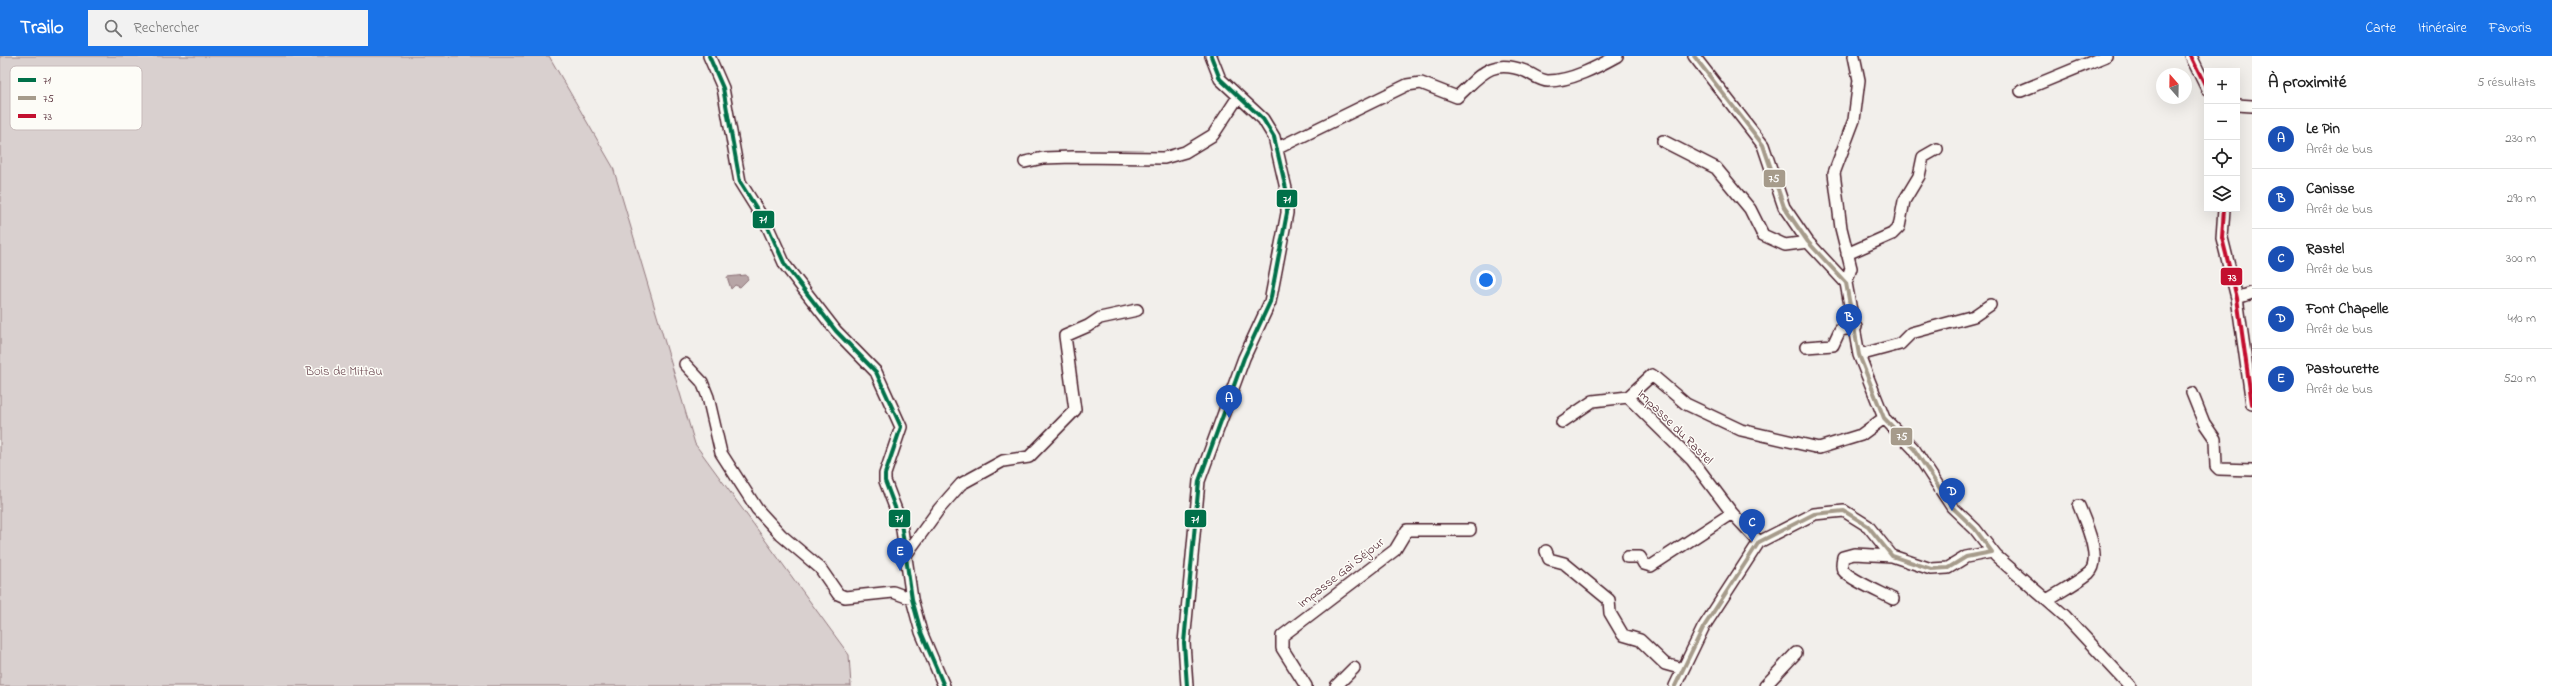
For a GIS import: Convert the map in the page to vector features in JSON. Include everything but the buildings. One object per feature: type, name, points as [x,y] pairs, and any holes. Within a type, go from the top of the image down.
[{"type":"street","points":[[1187,686],[1184,643],[1198,481],[1244,358],[1270,302],[1287,213],[1287,193],[1278,148],[1263,119],[1238,97],[1220,78],[1211,56]]},
{"type":"street","points":[[1278,148],[1407,85],[1421,83],[1457,97],[1484,73],[1502,65],[1525,71],[1546,81],[1556,80],[1594,68],[1617,56]]},
{"type":"street","points":[[1694,56],[1763,145],[1784,207],[1808,242],[1846,283],[1856,327],[1859,355],[1884,418],[1914,449],[1952,506],[1975,529],[1992,552],[2066,616],[2130,686]]},
{"type":"street","points":[[1846,283],[1851,268],[1841,228],[1834,173],[1854,120],[1859,80],[1854,56]]},
{"type":"street","points":[[2021,91],[2106,56]]},
{"type":"street","points":[[2191,56],[2204,83]]},
{"type":"street","points":[[711,57],[723,88],[740,182],[767,225],[785,265],[836,331],[876,372],[901,426],[885,474],[885,481],[901,523],[912,599],[922,632],[944,686]]},
{"type":"street","points":[[1024,162],[1043,158],[1073,157],[1164,158],[1185,152],[1213,135],[1238,97]]},
{"type":"street","points":[[2240,105],[2252,106]]},
{"type":"street","points":[[1663,141],[1716,168],[1750,209],[1763,235],[1785,245],[1808,242]]},
{"type":"street","points":[[1847,254],[1892,234],[1899,227],[1904,202],[1919,176],[1923,157],[1937,149]]},
{"type":"street","points":[[2224,212],[2222,238],[2237,298],[2252,404]]},
{"type":"street","points":[[2237,298],[2252,292]]},
{"type":"street","points":[[1859,355],[1900,344],[1911,333],[1974,316],[1990,305]]},
{"type":"street","points":[[905,556],[939,509],[961,484],[1003,461],[1029,457],[1075,410],[1065,336],[1100,318],[1137,310]]},
{"type":"street","points":[[1806,348],[1833,345],[1840,330],[1856,327]]},
{"type":"street","points":[[685,364],[702,382],[708,397],[721,453],[757,509],[781,535],[820,568],[838,594],[845,597],[893,592],[912,599]]},
{"type":"street","points":[[1628,396],[1652,375],[1686,404],[1742,430],[1819,448],[1861,435],[1884,418]]},
{"type":"street","points":[[2192,393],[2204,423],[2214,439],[2216,466],[2219,469],[2252,470]]},
{"type":"street","name":"Impasse du Rastel","points":[[1562,422],[1594,401],[1628,396],[1692,460],[1732,513],[1759,542]]},
{"type":"street","points":[[2047,600],[2090,572],[2095,560],[2090,534],[2079,506]]},
{"type":"street","points":[[1675,686],[1703,628],[1759,542],[1814,514],[1844,511],[1868,526],[1892,556]]},
{"type":"street","points":[[1627,557],[1640,557],[1644,564],[1651,566],[1732,513]]},
{"type":"street","name":"Impasse Gai Séjour","points":[[1306,686],[1282,648],[1282,636],[1396,550],[1407,530],[1470,530]]},
{"type":"street","points":[[1546,551],[1549,559],[1564,562],[1609,600],[1610,614],[1623,635],[1640,640],[1665,664],[1683,669]]},
{"type":"street","points":[[1893,599],[1855,579],[1844,571],[1842,564],[1843,557],[1854,554],[1892,556],[1931,569],[1948,568],[1966,557],[1992,552]]},
{"type":"street","points":[[1765,686],[1796,653]]},
{"type":"street","points":[[1336,686],[1354,668]]},
{"type":"green space","name":"Bois de Mittau","points":[[0,56],[549,56],[613,167],[695,444],[849,655],[851,686],[0,686]]},
{"type":"shaded area","points":[[746,275],[748,279],[740,287],[735,285],[731,289],[727,277]]},
{"type":"transit line","name":"71","points":[[709,56],[723,88],[740,182],[767,225],[785,265],[836,331],[876,372],[901,427],[885,474],[885,481],[901,523],[912,599],[921,632],[944,686]]},
{"type":"transit line","name":"71","points":[[1187,686],[1184,643],[1199,481],[1244,358],[1270,302],[1287,213],[1287,193],[1274,137],[1263,119],[1220,79],[1211,56]]},
{"type":"transit line","name":"75","points":[[1694,56],[1763,145],[1784,207],[1808,242],[1846,283],[1859,355],[1884,418],[1914,449],[1952,507],[1975,529],[1992,552]]},
{"type":"transit line","name":"73","points":[[2191,56],[2204,83]]},
{"type":"transit line","name":"73","points":[[2224,212],[2222,238],[2237,298],[2252,404]]},
{"type":"transit line","name":"75","points":[[1675,686],[1703,628],[1759,542],[1814,514],[1844,511],[1868,526],[1892,556],[1931,569],[1948,568],[1966,557],[1992,552]]},
{"type":"place","name":"Canisse","points":[[1849,337]]},
{"type":"place","name":"Le Pin","points":[[1229,418]]},
{"type":"place","name":"Font Chapelle","points":[[1952,511]]},
{"type":"place","name":"Rastel","points":[[1752,542]]},
{"type":"place","name":"Pastourette","points":[[900,571]]}]
